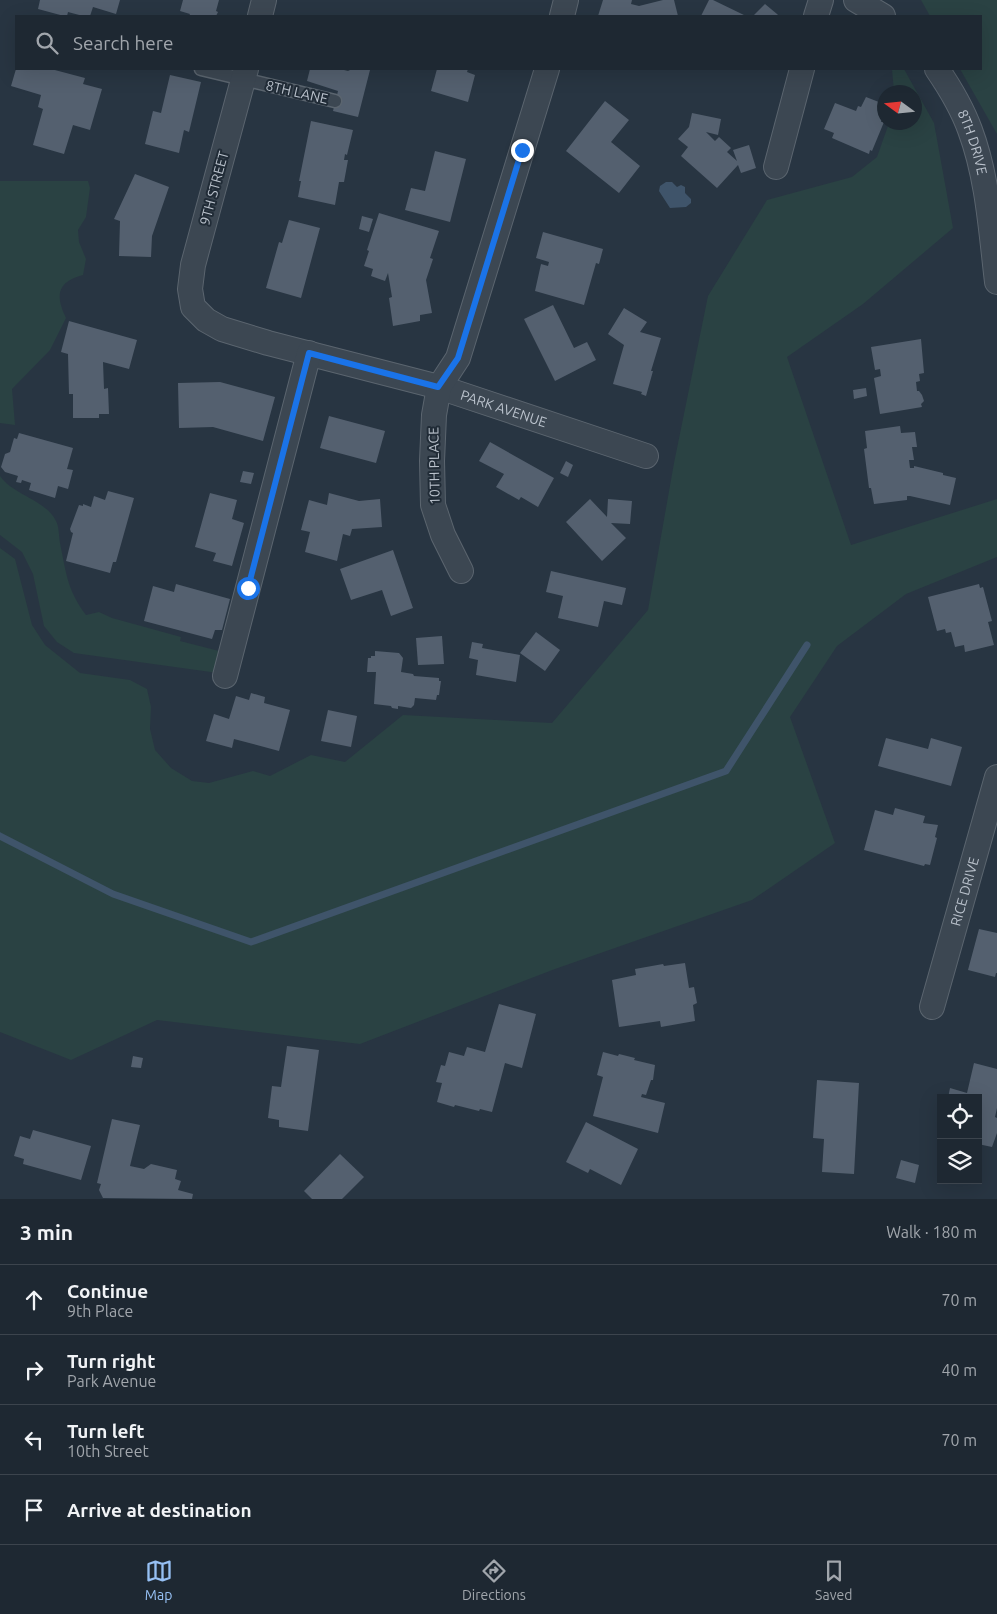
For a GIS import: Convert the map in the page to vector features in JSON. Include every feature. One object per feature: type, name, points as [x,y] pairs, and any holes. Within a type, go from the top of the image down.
[{"type":"street","points":[[260,15],[264,0]]},
{"type":"street","points":[[562,15],[566,0]]},
{"type":"street","points":[[816,15],[821,0]]},
{"type":"street","points":[[856,0],[881,15]]},
{"type":"street","points":[[438,387],[458,358],[547,70]]},
{"type":"street","points":[[776,167],[802,70]]},
{"type":"street","name":"8TH DRIVE","points":[[938,70],[960,107],[971,131],[991,193],[997,282]]},
{"type":"street","name":"9TH STREET","points":[[193,307],[190,289],[193,265],[244,74]]},
{"type":"street","name":"PARK AVENUE","points":[[193,307],[206,320],[222,329],[438,387],[646,456]]},
{"type":"street","points":[[225,676],[309,353]]},
{"type":"street","name":"10TH PLACE","points":[[438,387],[434,415],[433,505],[443,535],[460,571]]},
{"type":"street","name":"RICE DRIVE","points":[[932,1007],[997,777]]},
{"type":"lane","name":"8TH LANE","points":[[210,70],[244,74],[335,101]]},
{"type":"green space","points":[[921,0],[997,0],[997,134],[961,70],[982,70],[982,15],[929,15]]},
{"type":"green space","points":[[892,70],[905,70],[913,85],[893,85]]},
{"type":"green space","points":[[922,101],[934,123],[953,228],[863,304],[787,357],[851,545],[997,499],[997,557],[906,594],[837,646],[790,717],[835,843],[752,900],[555,969],[360,1044],[157,1020],[71,1060],[0,1032],[0,548],[15,559],[32,625],[45,645],[80,673],[130,680],[147,689],[151,707],[150,729],[155,750],[171,768],[192,781],[209,783],[253,771],[270,776],[311,755],[345,762],[403,715],[552,723],[648,610],[674,463],[708,296],[767,200],[852,177],[877,157],[887,130],[922,130]]},
{"type":"green space","points":[[0,181],[88,181],[90,188],[86,217],[78,230],[79,242],[86,259],[83,275],[68,281],[61,290],[60,303],[66,318],[50,350],[12,389],[15,425],[0,423]]},
{"type":"green space","points":[[0,476],[13,488],[45,508],[56,521],[68,580],[75,597],[86,615],[99,612],[112,618],[181,637],[180,641],[223,652],[218,673],[74,653],[57,642],[44,626],[33,574],[22,552],[0,535]]},
{"type":"water","points":[[666,182],[672,182],[677,187],[681,185],[685,187],[685,193],[691,199],[691,203],[686,207],[670,208],[659,191],[660,186]]},
{"type":"building","points":[[40,0],[120,0],[116,14],[93,7],[90,15],[68,12],[67,15],[60,15],[38,9]]},
{"type":"building","points":[[183,0],[219,0],[216,15],[190,15],[180,11]]},
{"type":"building","points":[[603,0],[632,0],[631,4],[639,6],[663,0],[674,0],[678,15],[598,15]]},
{"type":"building","points":[[709,0],[713,0],[744,15],[702,15]]},
{"type":"building","points":[[765,4],[778,15],[754,15]]},
{"type":"building","points":[[16,70],[55,70],[85,78],[83,84],[102,89],[90,130],[73,125],[64,154],[33,145],[43,109],[38,107],[41,95],[11,86]]},
{"type":"building","points":[[310,70],[370,70],[358,117],[333,111],[338,91],[307,81]]},
{"type":"building","points":[[437,70],[468,70],[467,72],[475,75],[468,102],[431,91]]},
{"type":"building","points":[[170,75],[201,82],[189,132],[184,130],[179,153],[145,144],[153,111],[161,113]]},
{"type":"building","points":[[866,97],[877,101],[877,130],[881,130],[869,154],[832,138],[834,133],[824,129],[835,103],[856,111],[858,106],[861,107]]},
{"type":"building","points":[[605,101],[629,120],[611,142],[640,166],[619,193],[566,151]]},
{"type":"building","points":[[692,113],[721,119],[718,135],[706,132],[715,141],[719,137],[731,148],[727,152],[737,161],[733,150],[749,145],[756,168],[741,173],[738,165],[717,188],[681,156],[688,147],[678,139],[689,127]]},
{"type":"building","points":[[311,121],[353,130],[347,155],[345,154],[344,160],[348,160],[344,182],[339,182],[335,205],[298,197],[301,181],[299,181]]},
{"type":"building","points":[[435,151],[466,159],[450,222],[405,210],[411,188],[425,191]]},
{"type":"building","points":[[135,174],[169,187],[152,236],[151,257],[119,256],[120,221],[114,219]]},
{"type":"building","points":[[379,213],[439,231],[430,258],[433,259],[426,280],[432,313],[420,315],[420,321],[393,326],[389,298],[392,297],[388,273],[385,281],[371,276],[373,269],[364,266]]},
{"type":"building","points":[[362,216],[373,219],[369,232],[359,229]]},
{"type":"building","points":[[289,220],[320,228],[301,298],[266,288],[279,242],[282,243]]},
{"type":"building","points":[[543,232],[603,249],[599,264],[596,263],[584,305],[535,291],[541,264],[548,266],[549,262],[536,258]]},
{"type":"building","points":[[553,305],[574,348],[587,342],[596,360],[555,381],[524,319]]},
{"type":"building","points":[[624,308],[647,322],[640,332],[661,338],[646,396],[641,394],[642,392],[613,384],[624,345],[608,334]]},
{"type":"building","points":[[69,321],[137,340],[129,369],[103,362],[104,389],[108,388],[109,414],[99,414],[99,418],[73,418],[73,394],[69,394],[68,354],[61,352]]},
{"type":"building","points":[[921,339],[924,373],[919,374],[920,381],[916,382],[917,391],[922,395],[924,401],[921,404],[922,407],[880,414],[874,378],[881,376],[880,369],[875,370],[871,347]]},
{"type":"building","points":[[220,382],[275,397],[263,441],[213,427],[179,428],[178,383]]},
{"type":"building","points":[[866,388],[867,396],[854,399],[853,390]]},
{"type":"building","points":[[329,416],[385,431],[376,463],[320,448]]},
{"type":"building","points":[[900,426],[901,433],[915,432],[917,447],[912,447],[914,460],[909,460],[910,468],[914,468],[914,466],[956,478],[950,505],[910,496],[907,496],[907,500],[874,504],[871,488],[869,488],[864,449],[867,448],[865,431]]},
{"type":"building","points":[[19,433],[73,448],[67,469],[73,470],[68,489],[58,486],[55,498],[29,490],[31,483],[22,480],[21,483],[16,482],[18,476],[5,472],[1,467],[5,454],[10,452],[14,438],[17,439]]},
{"type":"building","points":[[490,442],[554,478],[538,507],[521,497],[519,500],[496,487],[504,474],[479,461]]},
{"type":"building","points":[[566,461],[573,465],[568,477],[560,473]]},
{"type":"building","points":[[243,471],[254,473],[251,484],[240,482]]},
{"type":"building","points":[[108,491],[134,498],[116,562],[113,562],[110,573],[66,561],[73,533],[70,529],[79,505],[83,506],[83,504],[91,507],[94,496],[105,500]]},
{"type":"building","points":[[210,493],[237,500],[232,519],[244,523],[232,566],[213,561],[216,553],[195,547]]},
{"type":"building","points":[[329,493],[359,501],[380,499],[382,527],[352,529],[350,536],[343,534],[337,561],[305,552],[310,532],[301,530],[309,500],[327,505]]},
{"type":"building","points":[[590,499],[607,517],[608,499],[632,501],[630,524],[611,523],[626,538],[602,561],[566,522]]},
{"type":"building","points":[[393,550],[413,608],[391,616],[382,590],[351,600],[340,569]]},
{"type":"building","points":[[551,571],[626,588],[622,605],[604,601],[598,627],[558,618],[563,596],[546,592]]},
{"type":"building","points":[[176,584],[230,599],[222,630],[215,630],[212,639],[144,621],[153,586],[174,592]]},
{"type":"building","points":[[979,584],[980,588],[983,587],[992,621],[988,622],[994,645],[965,652],[964,645],[955,647],[951,632],[946,633],[945,629],[937,631],[928,597]]},
{"type":"building","points":[[536,632],[560,650],[545,671],[520,653]]},
{"type":"building","points":[[442,636],[444,664],[418,665],[416,638]]},
{"type":"building","points":[[472,642],[483,644],[482,648],[520,655],[516,682],[476,675],[478,660],[469,658]]},
{"type":"building","points":[[375,651],[399,653],[403,658],[401,672],[413,674],[414,676],[439,678],[439,681],[441,681],[439,695],[437,695],[436,700],[415,698],[414,705],[411,708],[398,706],[398,709],[391,706],[374,704],[376,672],[367,672],[368,658],[375,656]]},
{"type":"building","points":[[251,693],[265,697],[264,703],[290,710],[279,751],[234,739],[232,748],[206,741],[214,714],[229,719],[236,696],[249,700]]},
{"type":"building","points":[[328,710],[357,716],[351,747],[321,741]]},
{"type":"building","points":[[886,738],[928,749],[931,738],[962,747],[951,786],[878,766]]},
{"type":"building","points":[[895,808],[925,816],[923,823],[938,825],[935,837],[937,838],[930,865],[925,864],[924,866],[864,850],[875,810],[893,815]]},
{"type":"building","points":[[979,929],[997,933],[997,973],[995,977],[968,970]]},
{"type":"building","points":[[685,963],[689,988],[694,987],[697,1003],[693,1005],[695,1021],[661,1027],[660,1021],[619,1027],[612,980],[636,975],[635,969],[663,964],[664,966]]},
{"type":"building","points":[[499,1004],[536,1014],[522,1068],[505,1063],[492,1112],[455,1105],[454,1107],[437,1102],[442,1083],[436,1082],[441,1065],[445,1066],[449,1052],[464,1056],[467,1047],[485,1052]]},
{"type":"building","points":[[287,1046],[319,1050],[308,1131],[279,1127],[279,1120],[268,1118],[272,1086],[281,1087]]},
{"type":"building","points":[[603,1052],[635,1058],[634,1060],[655,1065],[653,1080],[651,1080],[646,1095],[642,1094],[641,1097],[665,1103],[658,1133],[593,1116],[603,1077],[597,1075]]},
{"type":"building","points":[[133,1056],[143,1058],[141,1068],[131,1067]]},
{"type":"building","points":[[974,1063],[997,1069],[997,1108],[995,1117],[997,1118],[997,1133],[992,1147],[982,1145],[982,1094],[949,1094],[950,1088],[967,1093]]},
{"type":"building","points":[[817,1080],[859,1083],[854,1174],[822,1172],[824,1139],[813,1138]]},
{"type":"building","points":[[112,1119],[140,1125],[130,1166],[144,1169],[151,1164],[177,1170],[175,1179],[181,1181],[178,1190],[193,1194],[192,1199],[103,1198],[99,1190],[101,1184],[97,1183]]},
{"type":"building","points":[[586,1122],[638,1149],[621,1185],[590,1169],[588,1173],[566,1162]]},
{"type":"building","points":[[33,1130],[91,1146],[81,1180],[23,1164],[24,1159],[14,1156],[20,1136],[30,1139]]},
{"type":"building","points":[[340,1154],[364,1177],[342,1199],[312,1199],[304,1191]]},
{"type":"building","points":[[901,1160],[919,1165],[915,1183],[896,1178]]},
{"type":"waterway","points":[[0,836],[113,894],[251,942],[726,771],[807,645]]},
{"type":"route","points":[[248,588],[309,353],[438,387],[458,358],[522,150]]}]
